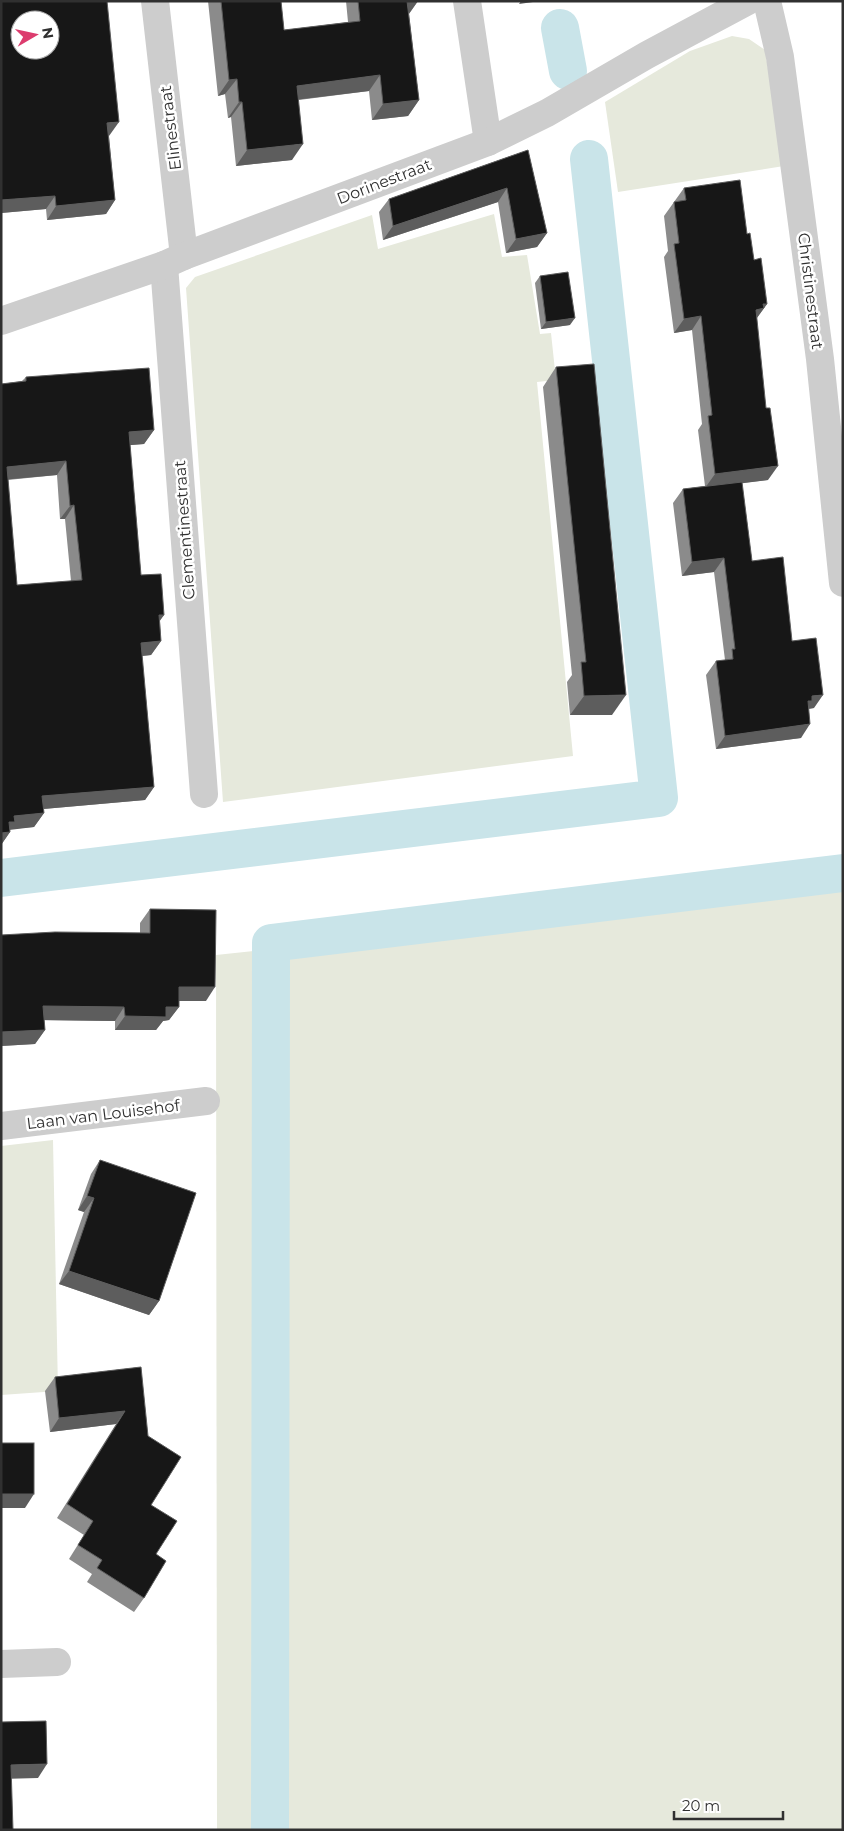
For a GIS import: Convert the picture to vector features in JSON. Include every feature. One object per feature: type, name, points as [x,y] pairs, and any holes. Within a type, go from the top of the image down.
[{"type":"street","name":"Elinestraat","points":[[155,1],[174,260]]},
{"type":"street","points":[[468,1],[488,142]]},
{"type":"street","name":"Dorinestraat","points":[[1,321],[174,260],[488,142],[547,114],[647,55],[748,1]]},
{"type":"street","name":"Christinestraat","points":[[767,1],[780,57],[831,358],[843,583]]},
{"type":"street","name":"Clementinestraat","points":[[174,260],[204,794]]},
{"type":"street","name":"Laan van Louisehof","points":[[1,1126],[206,1101]]},
{"type":"street","points":[[1,1664],[57,1662]]},
{"type":"shaded area","points":[[732,36],[749,39],[765,50],[784,166],[618,192],[605,102],[690,51]]},
{"type":"shaded area","points":[[494,214],[502,257],[527,255],[540,334],[551,333],[556,380],[537,382],[573,756],[223,802],[186,288],[195,277],[372,215],[378,249]]},
{"type":"shaded area","points":[[843,890],[843,1830],[217,1830],[216,955],[705,902]]},
{"type":"shaded area","points":[[53,1140],[58,1391],[1,1395],[1,1146]]},
{"type":"building","points":[[1,1],[107,1],[119,122],[107,123],[115,200],[56,206],[55,196],[1,200]]},
{"type":"building","points":[[221,1],[281,1],[284,30],[360,21],[358,1],[407,1],[419,100],[383,104],[380,75],[297,86],[303,144],[247,150],[242,102],[239,102],[237,79],[229,80]]},
{"type":"building","points":[[528,150],[547,233],[516,239],[507,188],[393,226],[389,199]]},
{"type":"building","points":[[740,180],[747,234],[750,233],[754,260],[761,258],[767,304],[763,304],[764,308],[756,310],[766,408],[770,408],[778,466],[715,474],[708,416],[712,415],[701,316],[684,319],[674,244],[679,243],[674,202],[686,200],[684,188]]},
{"type":"building","points":[[568,272],[575,318],[546,322],[540,276]]},
{"type":"building","points":[[594,364],[626,695],[584,696],[581,662],[586,662],[556,367]]},
{"type":"building","points":[[149,368],[154,430],[129,432],[141,575],[161,574],[164,615],[159,615],[161,641],[141,643],[154,787],[42,796],[44,813],[14,816],[15,822],[9,822],[10,832],[1,833],[1,384],[26,381],[26,377]],"holes":[[[66,461],[70,506],[74,505],[82,580],[17,585],[7,467]]]},
{"type":"building","points":[[742,482],[752,561],[783,557],[792,641],[816,638],[823,695],[812,696],[812,701],[808,701],[810,724],[725,736],[716,661],[733,659],[732,649],[735,649],[724,558],[692,562],[683,489]]},
{"type":"building","points":[[150,909],[216,910],[215,987],[179,987],[179,1007],[166,1007],[166,1017],[125,1016],[124,1007],[43,1006],[45,1030],[1,1032],[1,935],[55,932],[150,933]]},
{"type":"building","points":[[100,1160],[196,1193],[159,1301],[69,1271],[94,1198],[87,1196]]},
{"type":"building","points":[[141,1367],[148,1436],[181,1457],[151,1505],[177,1521],[156,1554],[166,1561],[144,1598],[97,1568],[102,1560],[78,1545],[93,1521],[67,1504],[125,1411],[59,1418],[55,1377]]},
{"type":"building","points":[[1,1443],[34,1443],[34,1494],[1,1494]]},
{"type":"building","points":[[46,1721],[47,1764],[11,1765],[13,1830],[1,1830],[1,1722]]},
{"type":"waterway","points":[[560,28],[568,71]]},
{"type":"waterway","points":[[1,878],[659,798],[589,159]]},
{"type":"waterway","points":[[270,1830],[271,943],[843,873]]}]
